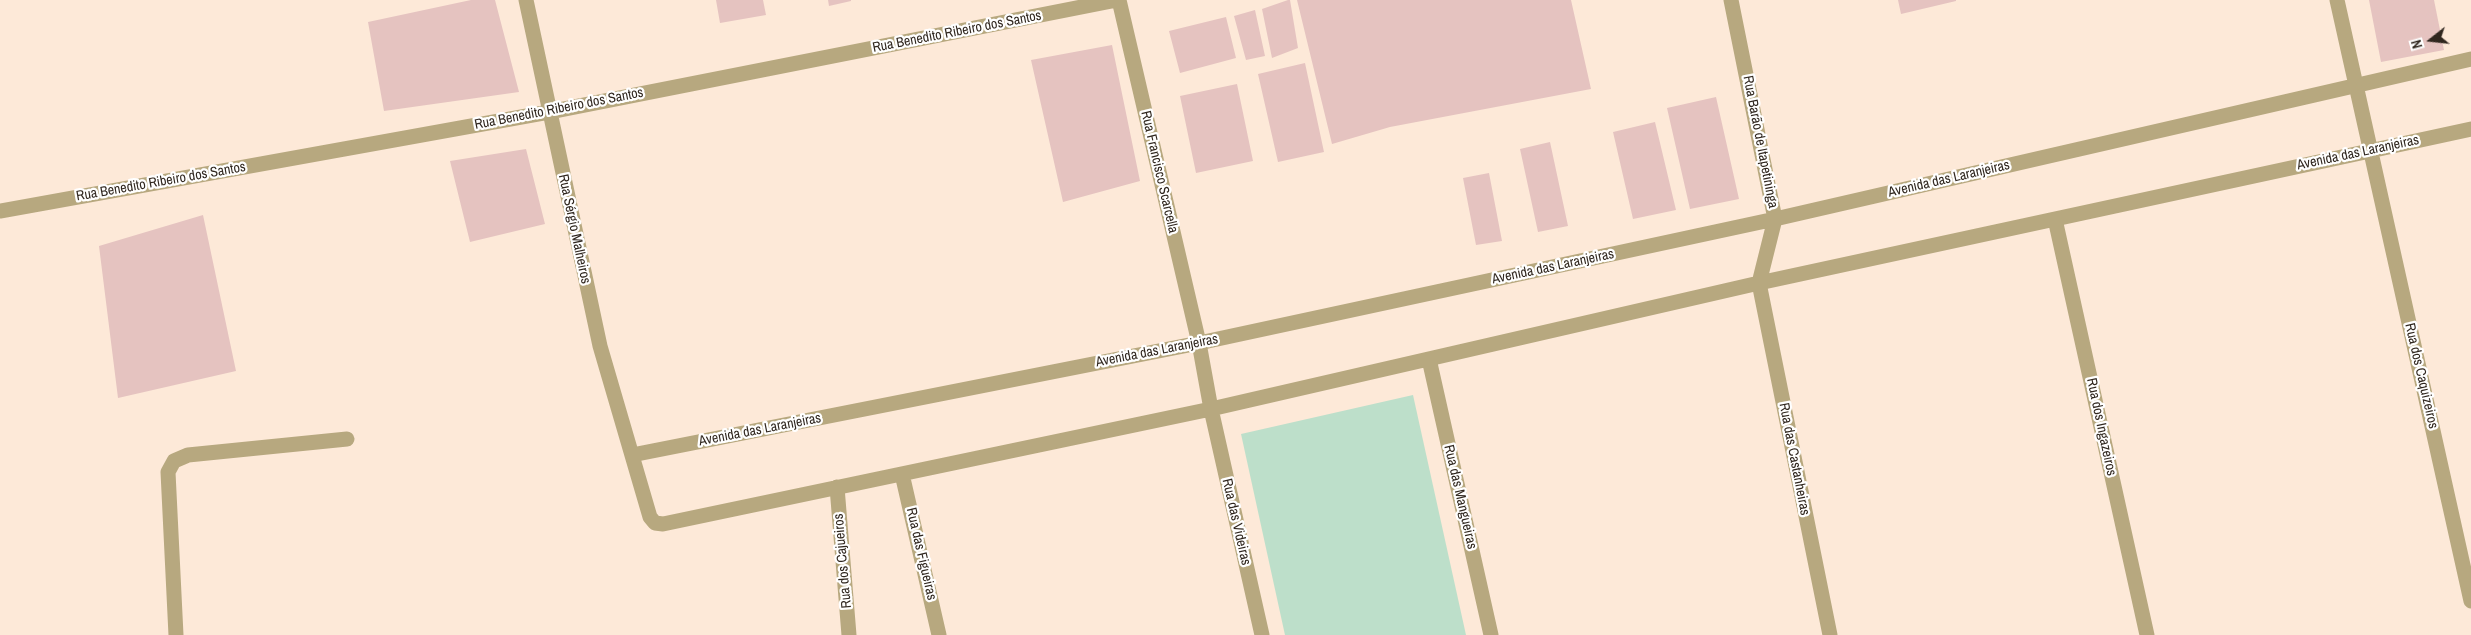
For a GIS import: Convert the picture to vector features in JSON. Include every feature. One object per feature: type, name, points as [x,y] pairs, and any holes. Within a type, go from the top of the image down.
[{"type":"street","name":"Rua Sérgio Malheiros","points":[[526,0],[600,346],[650,516],[655,523],[663,524]]},
{"type":"street","name":"Rua Benedito Ribeiro dos Santos","points":[[0,211],[549,112],[1118,0]]},
{"type":"street","name":"Rua Francisco Scarcella","points":[[1118,0],[1199,343],[1211,409]]},
{"type":"street","name":"Rua Barão de Itapetininga","points":[[1731,0],[1775,219],[1759,283]]},
{"type":"street","name":"Rua dos Caquizeiros","points":[[2337,0],[2471,601]]},
{"type":"street","name":"Avenida das Laranjeiras","points":[[632,455],[1199,343],[1775,219],[2471,59]]},
{"type":"street","name":"Avenida das Laranjeiras","points":[[663,524],[1211,409],[1759,283],[2471,129]]},
{"type":"street","name":"Rua dos Ingazeiros","points":[[2055,219],[2147,635]]},
{"type":"street","name":"Rua das Castanheiras","points":[[1759,283],[1830,635]]},
{"type":"street","name":"Rua das Mangueiras","points":[[1430,359],[1491,635]]},
{"type":"street","name":"Rua das Videiras","points":[[1211,409],[1262,635]]},
{"type":"street","points":[[176,635],[168,472],[174,461],[188,455],[347,440]]},
{"type":"street","name":"Rua das Figueiras","points":[[902,474],[939,635]]},
{"type":"street","name":"Rua dos Cajueiros","points":[[838,487],[849,635]]},
{"type":"green space","points":[[1413,395],[1466,635],[1285,635],[1241,434]]},
{"type":"building","points":[[471,0],[495,0],[519,92],[384,111],[368,22]]},
{"type":"building","points":[[716,0],[763,0],[766,15],[720,23]]},
{"type":"building","points":[[828,0],[851,0],[851,1],[829,6]]},
{"type":"building","points":[[1290,0],[1298,48],[1272,58],[1262,9]]},
{"type":"building","points":[[1297,0],[1571,0],[1591,89],[1390,127],[1332,144]]},
{"type":"building","points":[[1898,0],[1956,0],[1956,1],[1901,14]]},
{"type":"building","points":[[2369,0],[2434,0],[2444,50],[2381,62]]},
{"type":"building","points":[[1255,10],[1265,56],[1246,60],[1234,16]]},
{"type":"building","points":[[1226,17],[1236,58],[1180,73],[1169,31]]},
{"type":"building","points":[[1112,45],[1140,181],[1063,202],[1031,60]]},
{"type":"building","points":[[1305,63],[1324,152],[1278,162],[1258,74]]},
{"type":"building","points":[[1237,84],[1253,161],[1196,173],[1180,96]]},
{"type":"building","points":[[1716,97],[1739,199],[1690,209],[1667,108]]},
{"type":"building","points":[[1655,122],[1676,210],[1633,219],[1613,132]]},
{"type":"building","points":[[1550,142],[1568,226],[1538,232],[1520,149]]},
{"type":"building","points":[[526,149],[545,224],[470,242],[450,161]]},
{"type":"building","points":[[1489,173],[1502,241],[1476,245],[1463,178]]},
{"type":"building","points":[[203,215],[236,371],[118,398],[99,246]]}]
